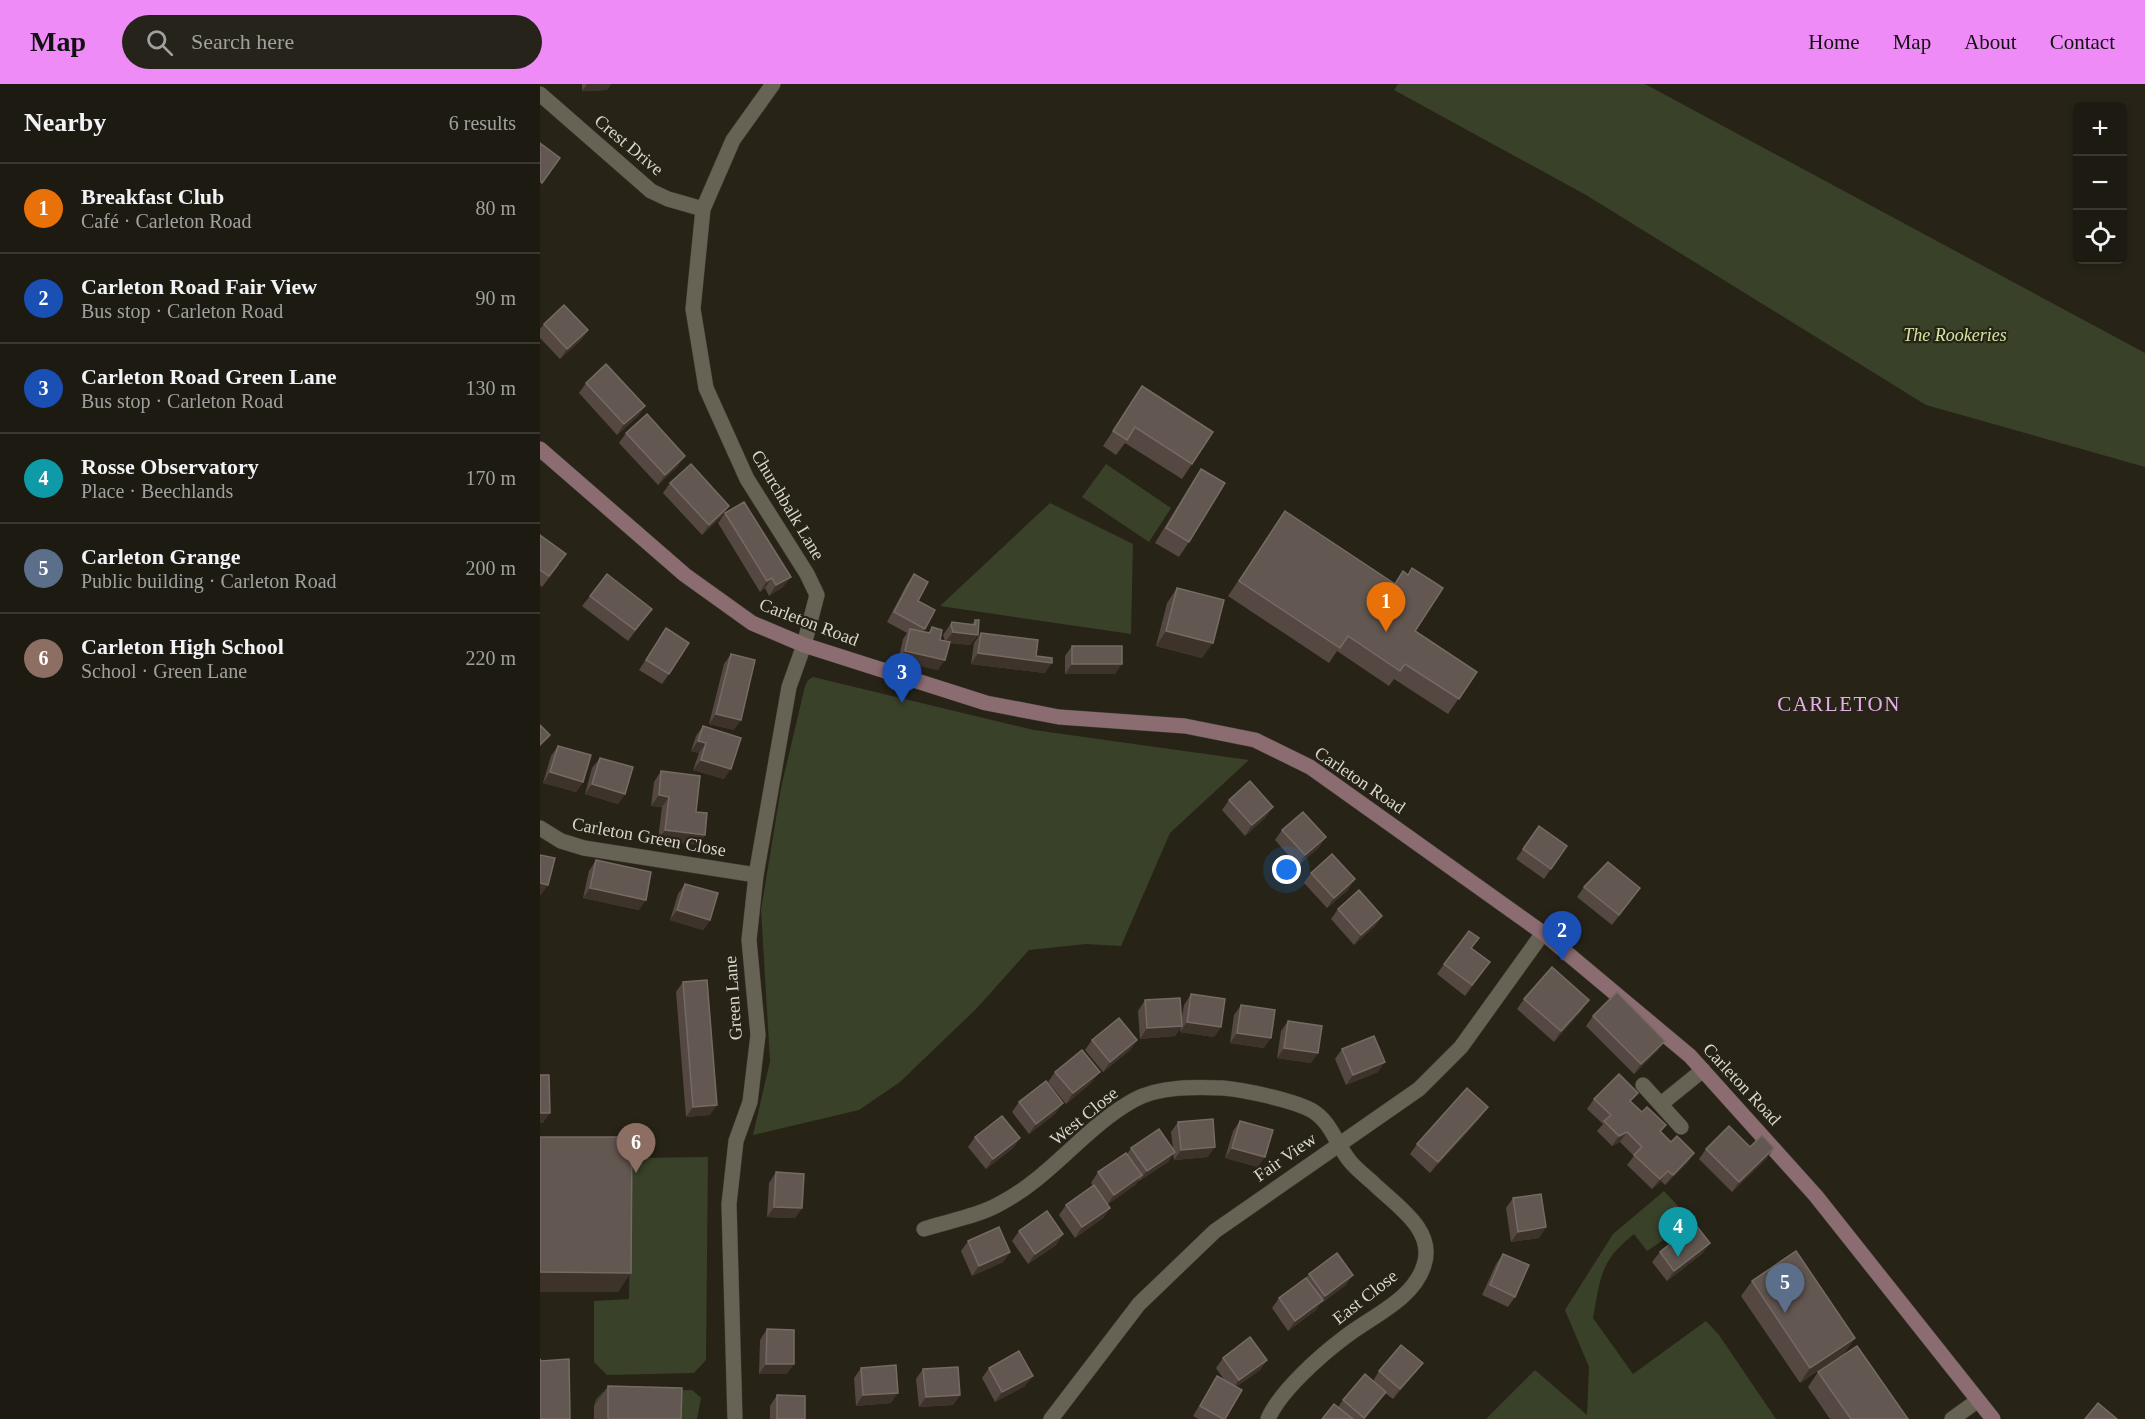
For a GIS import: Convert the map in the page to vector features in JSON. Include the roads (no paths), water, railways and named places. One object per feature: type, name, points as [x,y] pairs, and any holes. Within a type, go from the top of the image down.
[{"type":"street","name":"Churchbalk Lane","points":[[773,84],[733,140],[704,209],[693,309],[706,388],[747,479],[807,574],[817,595],[804,645]]},
{"type":"street","name":"Crest Drive","points":[[540,94],[651,191],[704,209]]},
{"type":"street","name":"Carleton Road","points":[[540,449],[685,575],[752,623],[804,645],[986,703],[1059,717],[1185,726],[1255,740],[1310,767],[1543,933],[1690,1056],[1816,1196],[1993,1419]]},
{"type":"street","name":"Green Lane","points":[[735,1419],[729,1204],[736,1141],[750,1102],[758,1035],[749,940],[756,875],[789,687],[804,645]]},
{"type":"street","name":"Carleton Green Close","points":[[540,828],[561,842],[584,848],[756,875]]},
{"type":"street","name":"Fair View","points":[[1051,1419],[1139,1305],[1215,1231],[1419,1089],[1461,1047],[1543,933]]},
{"type":"street","points":[[1661,1104],[1703,1070]]},
{"type":"street","points":[[1643,1085],[1681,1127]]},
{"type":"street","name":"West Close","points":[[924,1228],[1000,1204],[1027,1187],[1135,1099],[1166,1090],[1200,1087],[1243,1090],[1310,1109],[1325,1121],[1339,1143]]},
{"type":"street","name":"East Close","points":[[1268,1419],[1273,1408],[1296,1382],[1344,1338],[1404,1295],[1419,1278],[1425,1263],[1426,1248],[1420,1229],[1349,1161],[1339,1143]]},
{"type":"street","name":"Green Lane","points":[[724,1419],[734,1388]]},
{"type":"street","points":[[1952,1419],[1977,1401]]},
{"type":"place","name":"Breakfast Club","points":[[1386,632]]},
{"type":"place","name":"Carleton Road Green Lane","points":[[902,703]]},
{"type":"place","name":"Carleton Road Fair View","points":[[1562,961]]},
{"type":"place","name":"Carleton High School","points":[[636,1173]]},
{"type":"place","name":"Rosse Observatory","points":[[1678,1257]]},
{"type":"place","name":"Carleton Grange","points":[[1785,1313]]},
{"type":"district","name":"CARLETON","points":[[1839,704]]},
{"type":"park label","name":"The Rookeries","points":[[1955,335]]}]
